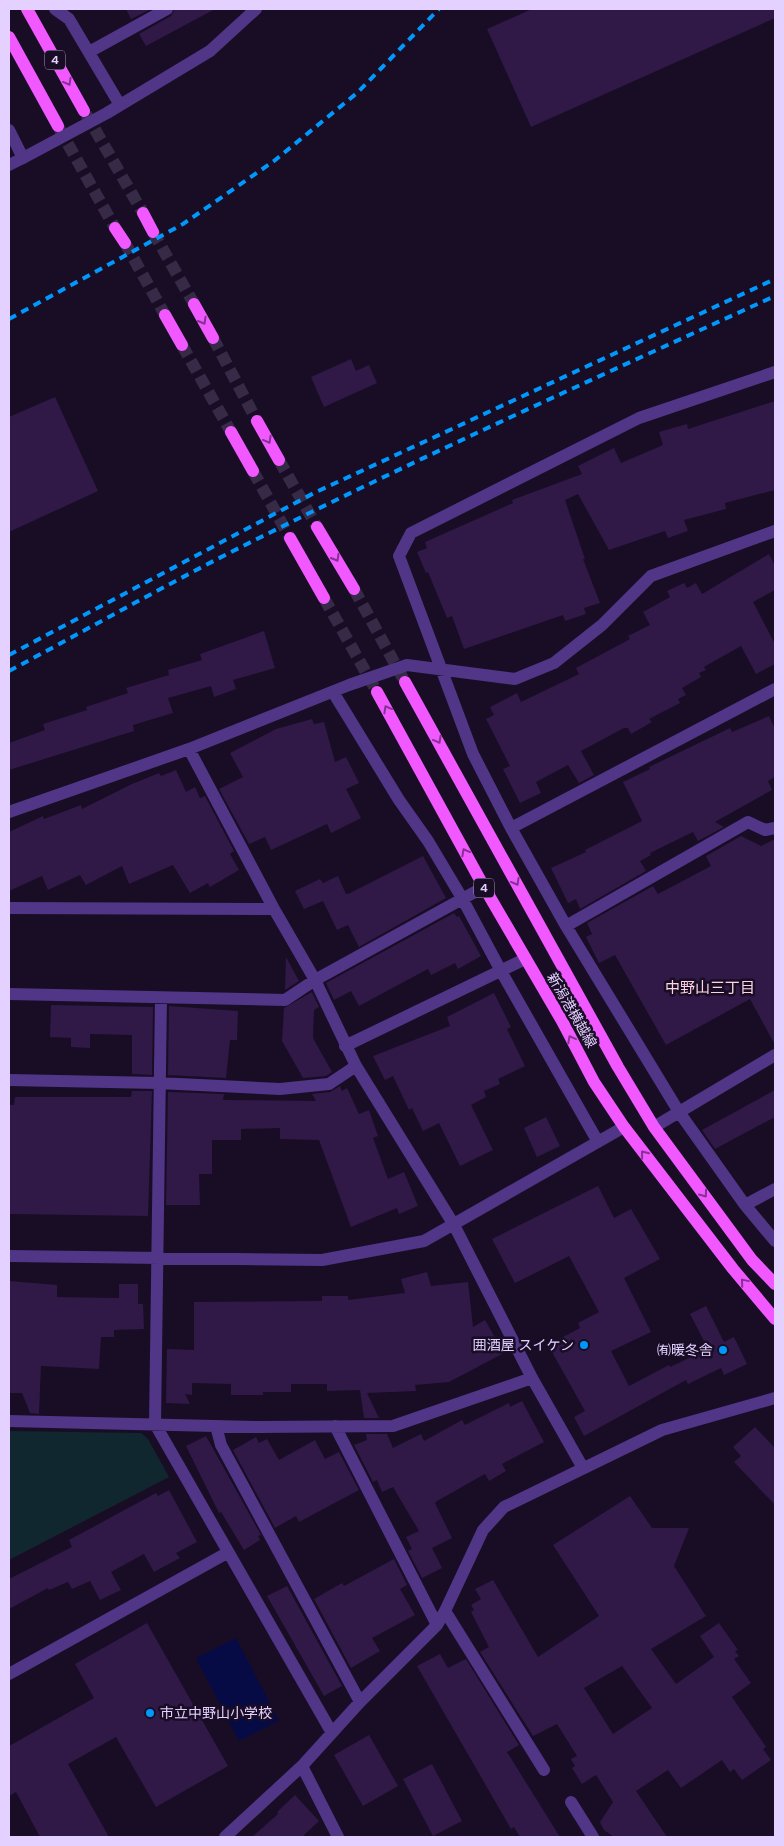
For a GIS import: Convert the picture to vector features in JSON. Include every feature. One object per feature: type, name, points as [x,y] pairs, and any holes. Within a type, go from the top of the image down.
[{"type":"main road","name":"4","points":[[26,9],[84,112]]},
{"type":"main road","name":"4","points":[[9,37],[58,126]]},
{"type":"main road","points":[[143,213],[153,232]]},
{"type":"main road","points":[[115,228],[125,243]]},
{"type":"main road","points":[[194,304],[213,338]]},
{"type":"main road","points":[[165,315],[182,345]]},
{"type":"main road","points":[[257,420],[279,460]]},
{"type":"main road","points":[[231,432],[253,471]]},
{"type":"main road","points":[[317,527],[354,589]]},
{"type":"main road","points":[[290,538],[324,598]]},
{"type":"main road","name":"新潟港横越線","points":[[406,682],[618,1067],[654,1127],[752,1260],[775,1284]]},
{"type":"main road","name":"新潟港横越線","points":[[377,692],[484,888],[594,1082],[624,1127],[733,1269],[775,1319]]},
{"type":"street","points":[[55,9],[69,19],[120,105]]},
{"type":"street","points":[[89,52],[167,9]]},
{"type":"street","points":[[9,165],[120,105],[210,51],[256,9]]},
{"type":"street","points":[[9,130],[23,158]]},
{"type":"street","points":[[775,372],[639,418],[410,533],[399,556],[473,754],[511,828],[566,926],[679,1112],[745,1205],[775,1241]]},
{"type":"street","points":[[9,812],[189,750],[333,692],[407,665],[514,679],[554,663],[602,625],[651,576],[775,531]]},
{"type":"street","points":[[511,828],[775,689]]},
{"type":"street","points":[[333,692],[398,800],[428,840],[598,1142]]},
{"type":"street","points":[[189,750],[315,980],[345,1046],[454,1225],[532,1378],[583,1468]]},
{"type":"street","points":[[566,926],[748,822],[765,830],[775,828]]},
{"type":"street","points":[[9,994],[285,1000],[315,980],[462,898],[484,888]]},
{"type":"street","points":[[9,908],[274,908]]},
{"type":"street","points":[[345,1046],[525,959]]},
{"type":"street","points":[[161,998],[158,1083],[155,1424],[332,1733]]},
{"type":"street","points":[[654,1127],[775,1055]]},
{"type":"street","points":[[9,1080],[158,1083],[280,1089],[329,1084],[356,1066]]},
{"type":"street","points":[[9,1256],[322,1260],[424,1241],[624,1127]]},
{"type":"street","points":[[745,1205],[775,1189]]},
{"type":"street","points":[[9,1421],[216,1426],[393,1426],[532,1378]]},
{"type":"street","points":[[225,1837],[302,1766],[360,1702],[437,1624],[446,1611],[483,1530],[504,1507],[662,1430],[775,1398]]},
{"type":"street","points":[[216,1426],[221,1445],[360,1702]]},
{"type":"street","points":[[335,1426],[437,1624]]},
{"type":"street","points":[[9,1674],[227,1552]]},
{"type":"street","points":[[446,1611],[544,1770]]},
{"type":"street","points":[[302,1766],[338,1837]]},
{"type":"street","points":[[571,1802],[593,1837]]},
{"type":"shaded area","points":[[9,1431],[141,1433],[148,1439],[169,1477],[9,1560]]},
{"type":"shaded area","points":[[236,1638],[279,1721],[239,1741],[196,1658]]},
{"type":"building","points":[[126,9],[151,9],[131,19]]},
{"type":"building","points":[[175,9],[215,9],[146,46],[139,34],[171,16]]},
{"type":"building","points":[[532,9],[775,9],[775,18],[531,127],[487,29]]},
{"type":"building","points":[[351,359],[356,371],[369,365],[377,383],[324,407],[311,377]]},
{"type":"building","points":[[55,397],[98,491],[9,532],[9,417]]},
{"type":"building","points":[[775,401],[775,490],[725,503],[726,509],[684,520],[688,531],[668,538],[665,531],[609,550],[578,494],[565,500],[585,559],[583,559],[600,603],[584,608],[586,614],[565,621],[563,615],[464,649],[452,616],[447,618],[428,572],[426,573],[417,552],[427,548],[425,542],[513,503],[512,500],[582,474],[578,466],[614,448],[621,463],[663,445],[659,432],[687,424],[688,429]]},
{"type":"building","points":[[769,554],[775,566],[775,590],[753,602],[775,644],[775,664],[756,674],[741,646],[704,667],[706,670],[699,673],[701,677],[682,688],[686,695],[678,699],[680,703],[649,719],[652,722],[631,734],[628,728],[624,728],[581,751],[594,775],[579,783],[568,765],[536,782],[541,793],[520,803],[503,769],[510,766],[486,719],[494,715],[490,707],[517,693],[521,702],[579,674],[576,668],[630,639],[628,636],[650,625],[643,612],[670,597],[667,591],[684,583],[687,588],[696,583],[702,594]]},
{"type":"building","points":[[264,631],[275,668],[233,680],[236,689],[214,697],[211,686],[168,698],[173,713],[133,725],[134,731],[9,770],[9,743],[45,730],[43,724],[87,710],[86,707],[128,693],[126,688],[169,675],[168,670],[202,660],[200,654]]},
{"type":"building","points":[[769,716],[775,729],[775,777],[768,781],[772,790],[715,822],[724,827],[698,841],[693,832],[650,853],[651,855],[640,861],[646,871],[580,909],[576,899],[568,903],[551,868],[586,852],[585,850],[642,821],[623,782],[650,769],[649,767],[730,728],[732,732]]},
{"type":"building","points":[[312,719],[314,724],[324,722],[335,762],[346,757],[359,783],[346,789],[361,818],[331,833],[327,824],[271,850],[265,837],[249,844],[219,789],[243,777],[230,753],[276,729]]},
{"type":"building","points":[[176,770],[186,792],[195,787],[200,798],[205,796],[234,851],[230,854],[239,870],[210,887],[208,883],[190,893],[173,865],[129,884],[122,866],[86,885],[80,875],[48,890],[42,876],[9,891],[9,832],[43,816],[44,819],[81,805],[82,809],[132,784],[159,773],[161,776]]},
{"type":"building","points":[[741,836],[761,846],[775,839],[775,1045],[750,999],[666,1045],[615,955],[599,963],[586,937],[592,934],[587,923],[653,886],[658,894],[711,866],[706,856]]},
{"type":"building","points":[[423,856],[446,898],[359,947],[348,925],[337,930],[323,901],[304,909],[295,891],[320,879],[323,883],[338,876],[346,894],[348,894]]},
{"type":"building","points":[[454,913],[457,917],[459,916],[481,956],[458,969],[455,963],[431,975],[428,969],[359,1006],[351,991],[334,1000],[326,983]]},
{"type":"building","points":[[286,957],[299,981],[285,990]]},
{"type":"building","points":[[312,992],[319,1007],[314,1010],[313,1038],[332,1072],[326,1076],[303,1078],[282,1041],[284,1008]]},
{"type":"building","points":[[494,993],[511,1027],[507,1029],[525,1066],[498,1079],[500,1084],[484,1091],[486,1097],[471,1105],[493,1150],[460,1166],[439,1123],[423,1131],[412,1108],[409,1110],[393,1076],[385,1080],[373,1056],[450,1026],[447,1017]]},
{"type":"building","points":[[51,1005],[153,1007],[152,1075],[132,1074],[132,1035],[90,1034],[90,1048],[71,1047],[71,1038],[50,1037]]},
{"type":"building","points":[[169,1006],[238,1011],[237,1040],[230,1040],[226,1078],[168,1075]]},
{"type":"building","points":[[340,1086],[342,1091],[347,1088],[359,1114],[369,1110],[378,1136],[373,1138],[388,1179],[404,1172],[418,1206],[399,1214],[397,1208],[351,1227],[319,1140],[280,1139],[280,1128],[241,1129],[241,1140],[212,1140],[212,1174],[199,1174],[200,1205],[166,1205],[168,1092],[224,1094],[223,1100],[316,1101],[312,1094],[330,1092]]},
{"type":"building","points":[[775,1090],[775,1117],[715,1149],[702,1130]]},
{"type":"building","points":[[132,1091],[152,1091],[148,1216],[9,1214],[10,1105],[14,1105],[15,1097],[131,1097]]},
{"type":"building","points":[[546,1117],[560,1146],[537,1157],[524,1128]]},
{"type":"building","points":[[598,1186],[614,1218],[631,1209],[660,1259],[624,1278],[651,1332],[611,1351],[629,1386],[669,1365],[670,1367],[708,1349],[690,1314],[706,1306],[724,1342],[734,1337],[747,1364],[724,1375],[721,1368],[688,1384],[686,1380],[584,1436],[574,1417],[585,1411],[548,1345],[580,1328],[578,1323],[599,1312],[569,1256],[515,1283],[492,1239]]},
{"type":"building","points":[[427,1272],[431,1286],[468,1282],[473,1327],[485,1320],[504,1353],[449,1382],[415,1385],[416,1391],[367,1393],[379,1418],[364,1418],[360,1390],[327,1391],[327,1384],[291,1384],[291,1392],[263,1392],[263,1395],[231,1395],[231,1384],[192,1383],[192,1395],[185,1394],[190,1404],[166,1403],[167,1349],[194,1350],[194,1302],[322,1301],[322,1296],[348,1296],[348,1300],[405,1293],[401,1279]]},
{"type":"building","points":[[9,1281],[57,1285],[57,1297],[119,1298],[119,1284],[138,1284],[138,1304],[143,1304],[144,1329],[114,1330],[114,1337],[101,1337],[99,1369],[41,1366],[39,1414],[30,1413],[22,1393],[9,1393]]},
{"type":"building","points":[[522,1401],[544,1442],[502,1464],[506,1471],[489,1481],[485,1474],[435,1503],[452,1538],[432,1548],[442,1568],[422,1578],[408,1551],[412,1549],[406,1537],[419,1531],[393,1487],[382,1492],[377,1480],[373,1482],[354,1445],[367,1440],[366,1434],[387,1434],[393,1448],[421,1434],[424,1441],[462,1420],[465,1425],[509,1403],[510,1407]]},
{"type":"building","points":[[755,1427],[775,1448],[775,1505],[734,1462],[741,1456],[733,1447]]},
{"type":"building","points":[[206,1436],[261,1535],[258,1536],[260,1540],[244,1550],[221,1512],[219,1513],[186,1446]]},
{"type":"building","points":[[256,1437],[259,1443],[267,1439],[279,1460],[315,1440],[325,1459],[339,1452],[359,1490],[299,1522],[296,1516],[275,1528],[233,1450]]},
{"type":"building","points":[[169,1490],[197,1542],[176,1553],[180,1558],[154,1572],[144,1554],[111,1572],[121,1590],[100,1600],[90,1581],[72,1589],[68,1582],[49,1590],[48,1588],[9,1609],[9,1579],[72,1547],[69,1540],[156,1493],[158,1496]]},
{"type":"building","points":[[630,1496],[652,1528],[689,1528],[674,1566],[706,1616],[651,1649],[676,1684],[714,1657],[700,1636],[719,1623],[738,1650],[735,1651],[739,1656],[734,1659],[751,1683],[732,1697],[766,1747],[763,1749],[771,1760],[742,1780],[734,1769],[730,1772],[722,1760],[681,1788],[668,1770],[636,1791],[667,1837],[614,1837],[604,1830],[600,1822],[613,1802],[596,1775],[582,1784],[572,1768],[575,1766],[571,1759],[577,1756],[557,1724],[533,1736],[480,1652],[489,1647],[471,1612],[474,1610],[471,1605],[481,1599],[475,1589],[493,1580],[538,1657],[599,1616],[553,1545]],"holes":[[[622,1666],[652,1708],[613,1734],[584,1688]]]},
{"type":"building","points":[[394,1559],[407,1585],[400,1589],[415,1615],[372,1638],[380,1651],[351,1668],[314,1599],[342,1583],[344,1586]]},
{"type":"building","points":[[287,1586],[342,1686],[324,1696],[267,1596]]},
{"type":"building","points":[[147,1623],[228,1766],[156,1807],[116,1737],[68,1764],[109,1837],[40,1837],[16,1792],[9,1796],[9,1746],[94,1698],[75,1664]]},
{"type":"building","points":[[440,1654],[448,1668],[466,1659],[519,1745],[507,1752],[560,1837],[520,1837],[514,1827],[511,1829],[417,1666]]},
{"type":"building","points":[[369,1735],[398,1786],[363,1806],[334,1755]]},
{"type":"building","points":[[432,1764],[462,1821],[433,1836],[403,1779]]},
{"type":"building","points":[[295,1795],[319,1821],[302,1837],[252,1837],[278,1814],[277,1812]]},
{"type":"tunnel","points":[[86,114],[143,213]]},
{"type":"tunnel","points":[[59,128],[115,228]]},
{"type":"tunnel","points":[[153,232],[194,304]]},
{"type":"tunnel","points":[[125,243],[165,315]]},
{"type":"tunnel","points":[[213,338],[257,421]]},
{"type":"tunnel","points":[[182,345],[231,432]]},
{"type":"tunnel","points":[[279,460],[317,527]]},
{"type":"tunnel","points":[[253,471],[290,538]]},
{"type":"tunnel","points":[[354,589],[405,682]]},
{"type":"tunnel","points":[[324,598],[377,692]]},
{"type":"railway","points":[[9,319],[183,224],[274,161],[357,93],[439,9]]},
{"type":"railway","points":[[9,655],[314,493],[775,279]]},
{"type":"railway","points":[[9,671],[196,570],[323,506],[775,296]]},
{"type":"place","name":"囲酒屋 スイケン","points":[[584,1345]]},
{"type":"place","name":"㈲暖冬舎","points":[[723,1350]]},
{"type":"place","name":"市立中野山小学校","points":[[150,1713]]},
{"type":"district","name":"中野山三丁目","points":[[710,988]]}]
